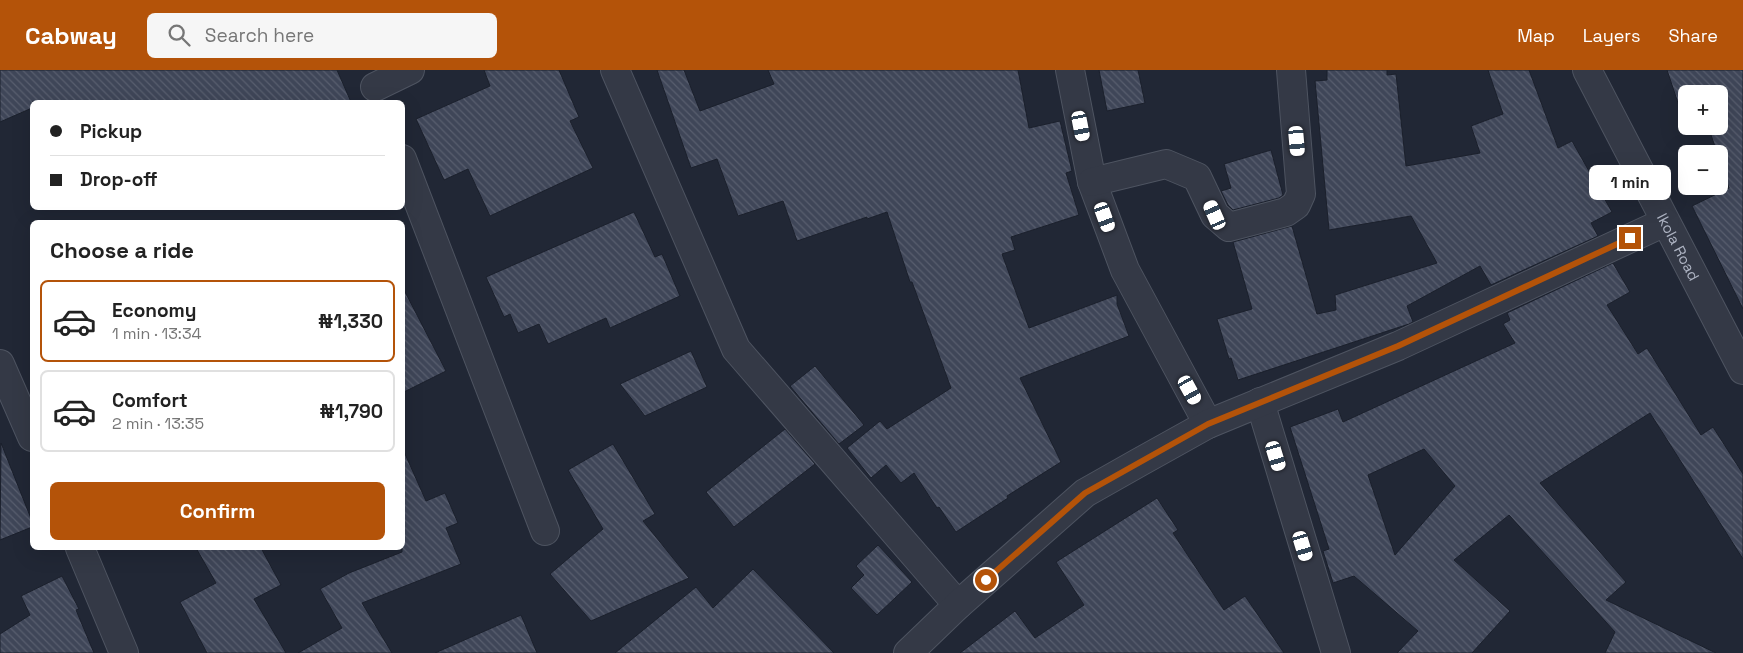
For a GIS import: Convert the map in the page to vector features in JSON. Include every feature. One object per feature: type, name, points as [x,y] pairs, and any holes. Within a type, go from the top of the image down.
[{"type":"street","points":[[374,87],[410,70]]},
{"type":"street","points":[[616,70],[736,350],[958,605]]},
{"type":"street","points":[[1070,70],[1092,182],[1125,270],[1208,424]]},
{"type":"street","points":[[1092,182],[1166,164],[1197,177],[1215,215],[1229,227],[1286,212],[1296,205],[1301,194],[1291,70]]},
{"type":"street","name":"Ikola Road","points":[[1587,70],[1743,370]]},
{"type":"street","points":[[405,167],[545,531]]},
{"type":"street","points":[[908,653],[958,605],[1085,493],[1208,424],[1398,346],[1665,222]]},
{"type":"street","points":[[0,364],[30,432]]},
{"type":"street","points":[[1260,402],[1336,653]]},
{"type":"street","points":[[81,550],[124,653]]},
{"type":"building","points":[[0,70],[337,70],[350,100],[30,100],[30,109],[0,122]]},
{"type":"building","points":[[484,70],[559,70],[579,117],[570,121],[593,168],[490,216],[468,169],[444,180],[416,119],[490,86]]},
{"type":"building","points":[[657,70],[684,70],[700,111],[774,84],[768,70],[1018,70],[1029,128],[1060,121],[1072,171],[1066,173],[1079,215],[1011,237],[1015,250],[1002,254],[1029,328],[1117,295],[1117,304],[1129,336],[1020,378],[1061,462],[1007,496],[1008,498],[956,532],[939,507],[937,508],[914,473],[901,483],[886,465],[871,478],[847,448],[880,421],[887,429],[951,388],[912,282],[910,282],[887,212],[797,241],[783,201],[738,216],[717,159],[691,168]]},
{"type":"building","points":[[1099,70],[1138,70],[1145,103],[1107,111]]},
{"type":"building","points":[[1327,70],[1387,70],[1387,75],[1396,74],[1406,166],[1480,153],[1471,126],[1503,114],[1488,70],[1529,70],[1558,148],[1572,141],[1612,212],[1591,223],[1598,236],[1491,285],[1480,266],[1407,306],[1413,322],[1409,324],[1238,380],[1231,358],[1229,359],[1217,319],[1252,309],[1233,242],[1292,226],[1317,314],[1336,310],[1335,295],[1437,263],[1411,216],[1329,230],[1315,81],[1327,80]]},
{"type":"building","points":[[1667,70],[1743,70],[1743,309],[1692,206],[1715,195],[1728,195],[1728,145],[1714,145],[1711,135],[1728,135],[1728,85],[1678,85],[1678,103]]},
{"type":"building","points":[[1271,150],[1283,195],[1279,198],[1233,210],[1228,205],[1221,191],[1231,188],[1224,164]]},
{"type":"building","points":[[634,212],[655,257],[662,254],[680,296],[610,328],[606,318],[548,344],[539,324],[518,333],[510,314],[504,317],[486,277]]},
{"type":"building","points":[[1613,263],[1630,292],[1607,305],[1638,354],[1647,348],[1701,435],[1713,427],[1743,474],[1743,559],[1650,413],[1540,483],[1626,582],[1606,600],[1716,653],[1605,653],[1615,632],[1509,515],[1454,560],[1510,611],[1472,653],[1397,653],[1418,631],[1354,576],[1333,583],[1323,551],[1329,549],[1290,427],[1338,409],[1343,422],[1515,343],[1503,324],[1510,320],[1507,313]],"holes":[[[1424,449],[1455,486],[1395,555],[1368,475]]]},
{"type":"building","points":[[405,292],[446,371],[405,392]]},
{"type":"building","points":[[691,351],[707,387],[645,416],[620,384]]},
{"type":"building","points":[[815,366],[864,425],[839,444],[790,386]]},
{"type":"building","points":[[785,429],[815,464],[734,527],[706,492]]},
{"type":"building","points":[[1,443],[30,516],[30,528],[0,540]]},
{"type":"building","points":[[613,444],[655,514],[643,521],[689,578],[591,621],[550,574],[603,529],[568,470]]},
{"type":"building","points":[[405,454],[426,501],[445,493],[458,523],[446,528],[461,564],[362,603],[392,653],[298,653],[342,628],[320,589],[349,573],[402,552],[402,550],[405,550]]},
{"type":"building","points":[[1157,498],[1178,530],[1173,533],[1224,610],[1245,596],[1284,653],[960,653],[1015,611],[1035,638],[1084,605],[1056,562]]},
{"type":"building","points":[[878,545],[912,582],[877,615],[851,588],[864,575],[856,566]]},
{"type":"building","points":[[197,550],[262,550],[281,585],[254,599],[286,653],[207,653],[180,602],[216,583]]},
{"type":"building","points":[[753,569],[834,653],[615,653],[696,587],[713,608]]},
{"type":"building","points":[[62,576],[79,609],[76,610],[94,653],[0,653],[0,634],[30,615],[21,596]]},
{"type":"building","points":[[521,615],[537,653],[435,653]]},
{"type":"route","points":[[986,580],[1085,493],[1208,424],[1398,346],[1630,238]]}]
